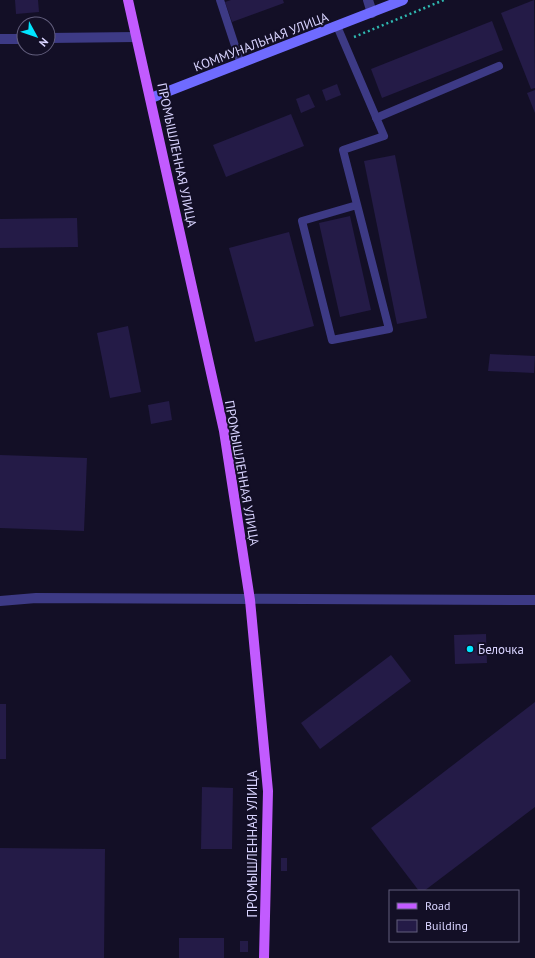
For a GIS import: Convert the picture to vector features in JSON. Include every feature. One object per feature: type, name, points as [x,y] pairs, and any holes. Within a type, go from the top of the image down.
[{"type":"main road","name":"ПРОМЫШЛЕННАЯ УЛИЦА","points":[[128,0],[224,431],[250,600],[268,791],[264,958]]},
{"type":"street","points":[[368,0],[372,13]]},
{"type":"street","name":"КОММУНАЛЬНАЯ УЛИЦА","points":[[151,98],[403,0]]},
{"type":"street","points":[[56,38],[136,36]]},
{"type":"street","points":[[0,39],[16,39]]},
{"type":"street","points":[[0,601],[36,598],[535,600]]},
{"type":"lane","points":[[220,0],[241,64]]},
{"type":"lane","points":[[337,26],[384,136],[343,150],[389,329],[332,340],[302,220],[357,205]]},
{"type":"lane","points":[[376,118],[499,66]]},
{"type":"path","points":[[343,41],[444,0]]},
{"type":"building","points":[[15,0],[38,0],[39,12],[16,14]]},
{"type":"building","points":[[231,0],[283,0],[284,3],[232,22],[225,2]]},
{"type":"building","points":[[534,0],[535,88],[531,89],[501,13]]},
{"type":"building","points":[[492,21],[503,50],[382,98],[371,69]]},
{"type":"building","points":[[337,84],[341,95],[326,101],[322,90]]},
{"type":"building","points":[[535,90],[535,113],[527,93]]},
{"type":"building","points":[[309,94],[315,107],[301,113],[296,99]]},
{"type":"building","points":[[291,114],[304,146],[226,177],[213,145]]},
{"type":"building","points":[[395,155],[427,318],[397,324],[364,161]]},
{"type":"building","points":[[350,216],[371,310],[340,317],[319,223]]},
{"type":"building","points":[[77,218],[78,247],[0,248],[0,219]]},
{"type":"building","points":[[289,232],[314,326],[255,342],[229,248]]},
{"type":"building","points":[[128,326],[141,392],[110,398],[97,333]]},
{"type":"building","points":[[490,354],[535,356],[534,373],[488,371]]},
{"type":"building","points":[[169,401],[172,420],[151,424],[148,405]]},
{"type":"building","points":[[0,455],[87,458],[84,531],[0,528]]},
{"type":"building","name":"Белочка","points":[[486,634],[487,663],[455,664],[454,635]]},
{"type":"building","points":[[391,655],[411,681],[320,749],[301,723]]},
{"type":"building","points":[[535,702],[535,807],[425,890],[418,890],[371,828]]},
{"type":"building","points":[[0,704],[6,704],[6,759],[0,759]]},
{"type":"building","points":[[202,787],[233,788],[232,849],[201,849]]},
{"type":"building","points":[[0,848],[105,849],[104,958],[0,958]]},
{"type":"building","points":[[281,858],[287,858],[287,871],[281,871]]},
{"type":"building","points":[[179,938],[224,938],[224,958],[179,958]]},
{"type":"building","points":[[240,941],[248,941],[248,952],[240,952]]},
{"type":"place","name":"Белочка","points":[[470,649]]}]
